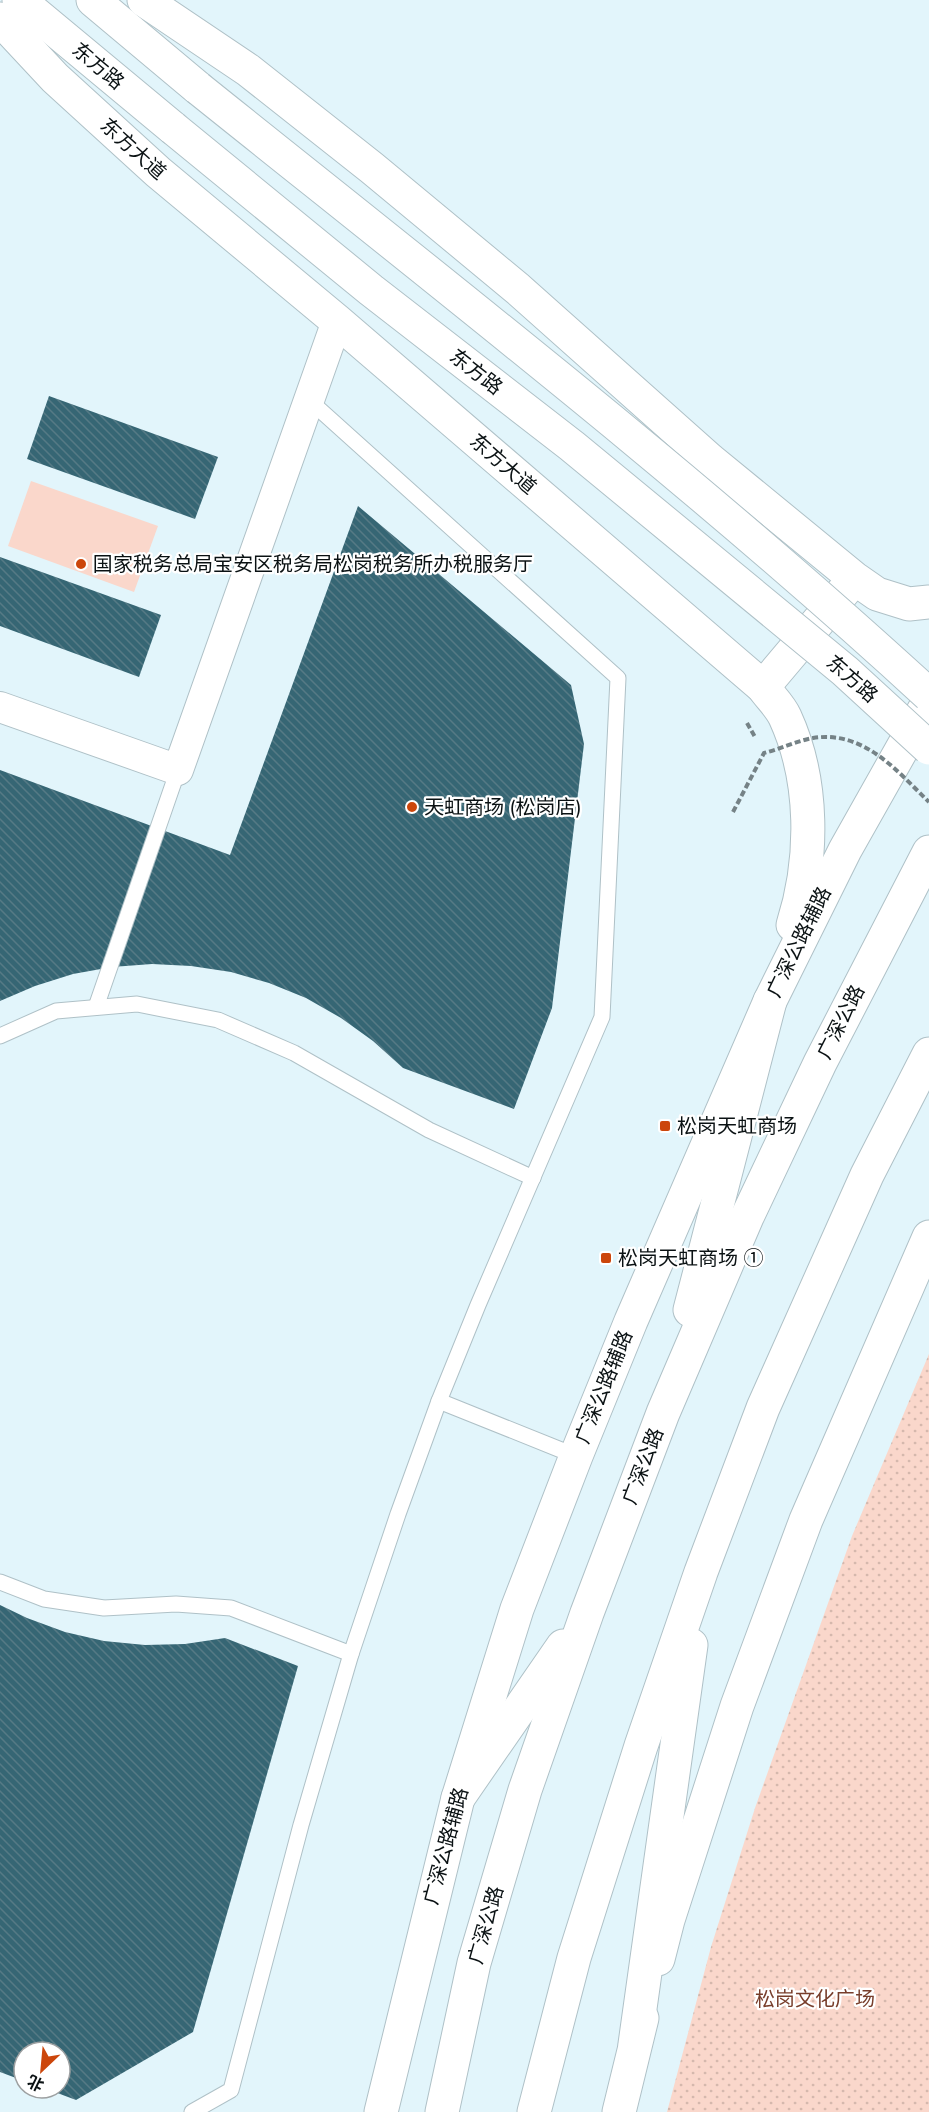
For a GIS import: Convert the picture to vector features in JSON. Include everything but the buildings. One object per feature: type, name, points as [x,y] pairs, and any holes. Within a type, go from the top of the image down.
[{"type":"main road","name":"东方路","points":[[19,0],[371,290],[572,447],[845,671],[929,747]]},
{"type":"main road","name":"东方路","points":[[93,0],[198,88],[603,414],[788,569],[929,695]]},
{"type":"main road","points":[[144,0],[248,70],[372,168],[518,289],[710,460],[854,578],[877,594],[909,604],[929,602]]},
{"type":"main road","name":"东方大道","points":[[0,19],[55,78],[158,172],[337,321],[763,687],[784,715],[793,740],[804,777],[808,822],[806,863],[799,905],[770,1001]]},
{"type":"main road","points":[[763,687],[854,578]]},
{"type":"main road","name":"广深公路辅路","points":[[381,2112],[458,1798],[517,1609],[576,1456],[631,1321],[770,1001],[845,850],[929,700]]},
{"type":"main road","name":"广深公路","points":[[442,2112],[474,1963],[525,1790],[586,1613],[663,1413],[747,1218],[811,1083],[929,852]]},
{"type":"main road","points":[[663,1413],[770,1001]]},
{"type":"main road","points":[[534,2112],[574,1958],[641,1746],[701,1572],[763,1408],[867,1175],[929,1054]]},
{"type":"main road","points":[[619,2112],[668,1920],[737,1706],[806,1520],[926,1250]]},
{"type":"main road","points":[[635,2044],[701,1572]]},
{"type":"main road","points":[[458,1798],[586,1613]]},
{"type":"street","points":[[0,707],[178,770],[337,321]]},
{"type":"lane","points":[[192,2112],[231,2090],[301,1825],[351,1654],[398,1514],[477,1305],[603,1017],[618,678],[309,400]]},
{"type":"lane","points":[[96,1007],[178,770]]},
{"type":"lane","points":[[0,1036],[56,1011],[96,1007],[137,1004],[218,1020],[294,1053],[429,1130],[533,1178]]},
{"type":"lane","points":[[439,1401],[576,1456]]},
{"type":"lane","points":[[0,1582],[44,1599],[104,1608],[176,1604],[231,1608],[351,1654]]},
{"type":"path","points":[[733,812],[765,753],[814,738],[843,739],[871,749],[884,758],[929,802]]},
{"type":"green space","points":[[31,481],[158,526],[134,592],[8,546]]},
{"type":"green space","name":"松岗文化广场","points":[[929,1354],[929,2112],[667,2112],[711,1947],[755,1808],[852,1536]]},
{"type":"place","name":"国家税务总局宝安区税务局松岗税务所办税服务厅","points":[[81,564]]},
{"type":"place","name":"天虹商场 (松岗店)","points":[[412,807]]},
{"type":"place","name":"松岗天虹商场","points":[[665,1126]]},
{"type":"place","name":"松岗天虹商场 ①","points":[[606,1258]]}]
